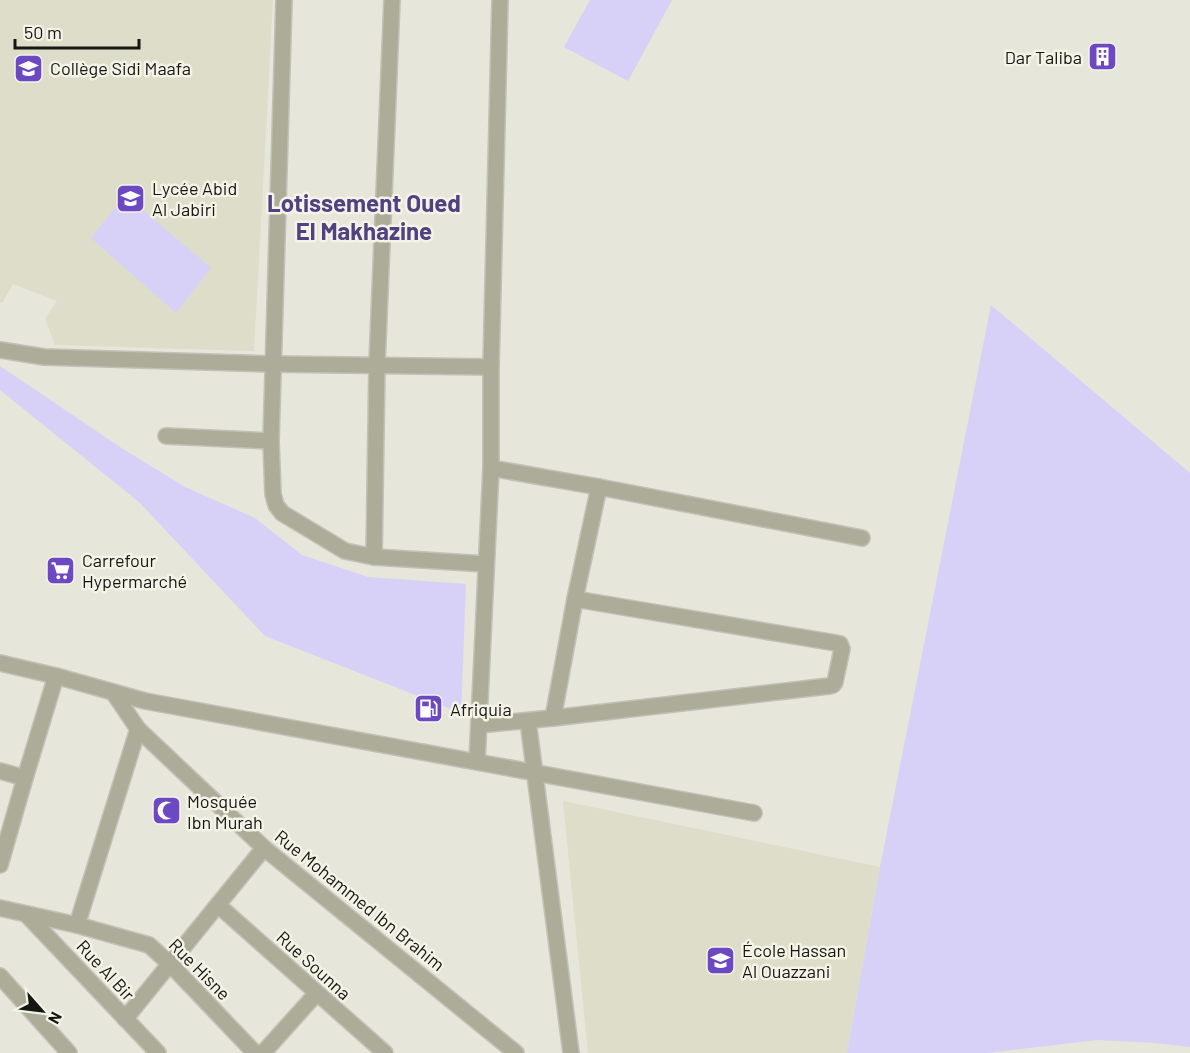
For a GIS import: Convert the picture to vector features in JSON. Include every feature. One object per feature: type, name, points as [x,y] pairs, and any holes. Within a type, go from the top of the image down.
[{"type":"street","points":[[284,0],[272,364],[271,441],[273,494],[276,505],[282,513],[345,551],[374,557],[486,564]]},
{"type":"street","points":[[374,557],[377,364],[392,0]]},
{"type":"street","points":[[477,762],[491,468],[491,367],[500,0]]},
{"type":"street","points":[[0,350],[44,357],[272,364],[491,367]]},
{"type":"street","points":[[166,436],[271,441]]},
{"type":"street","points":[[491,468],[862,538]]},
{"type":"street","points":[[552,718],[574,599],[599,487]]},
{"type":"street","points":[[479,725],[829,686],[835,682],[842,650],[840,644],[574,599]]},
{"type":"street","points":[[0,663],[145,701],[754,813]]},
{"type":"street","points":[[0,866],[56,676]]},
{"type":"street","name":"Rue Mohammed Ibn Brahim","points":[[112,692],[138,729],[264,848],[516,1053]]},
{"type":"street","points":[[528,721],[571,1053]]},
{"type":"street","points":[[77,926],[138,729]]},
{"type":"street","points":[[0,771],[25,778]]},
{"type":"street","points":[[125,1018],[264,848]]},
{"type":"street","name":"Rue Sounna","points":[[218,905],[385,1053]]},
{"type":"street","name":"Rue Hisne","points":[[0,908],[148,945],[170,964],[255,1053]]},
{"type":"street","name":"Rue Al Bir","points":[[26,914],[158,1053]]},
{"type":"street","points":[[0,976],[69,1053]]},
{"type":"street","points":[[263,1053],[316,994]]},
{"type":"shaded area","name":"Lycée Abid Al Jabiri","points":[[0,0],[273,0],[254,351],[55,345],[45,319],[57,301],[13,284],[2,303],[0,302]]},
{"type":"shaded area","points":[[590,0],[672,0],[628,81],[564,47]]},
{"type":"shaded area","points":[[125,195],[211,268],[176,313],[91,238]]},
{"type":"shaded area","points":[[991,305],[1190,473],[1190,1047],[1098,1040],[986,1053],[847,1053],[880,867]]},
{"type":"shaded area","points":[[0,366],[123,449],[185,487],[255,518],[302,555],[368,577],[466,584],[461,713],[265,636],[139,502],[0,390]]},
{"type":"shaded area","name":"École Hassan Al Ouazzani","points":[[563,801],[880,867],[847,1053],[588,1053]]},
{"type":"place","name":"Dar Taliba","points":[[1103,57]]},
{"type":"place","name":"Collège Sidi Maafa","points":[[29,68]]},
{"type":"place","name":"Lycée Abid Al Jabiri","points":[[131,198]]},
{"type":"place","name":"Carrefour Hypermarché","points":[[61,570]]},
{"type":"place","name":"Afriquia","points":[[429,709]]},
{"type":"place","name":"Mosquée Ibn Murah","points":[[166,811]]},
{"type":"place","name":"École Hassan Al Ouazzani","points":[[721,960]]},
{"type":"district","name":"Lotissement Oued El Makhazine","points":[[364,216]]}]
